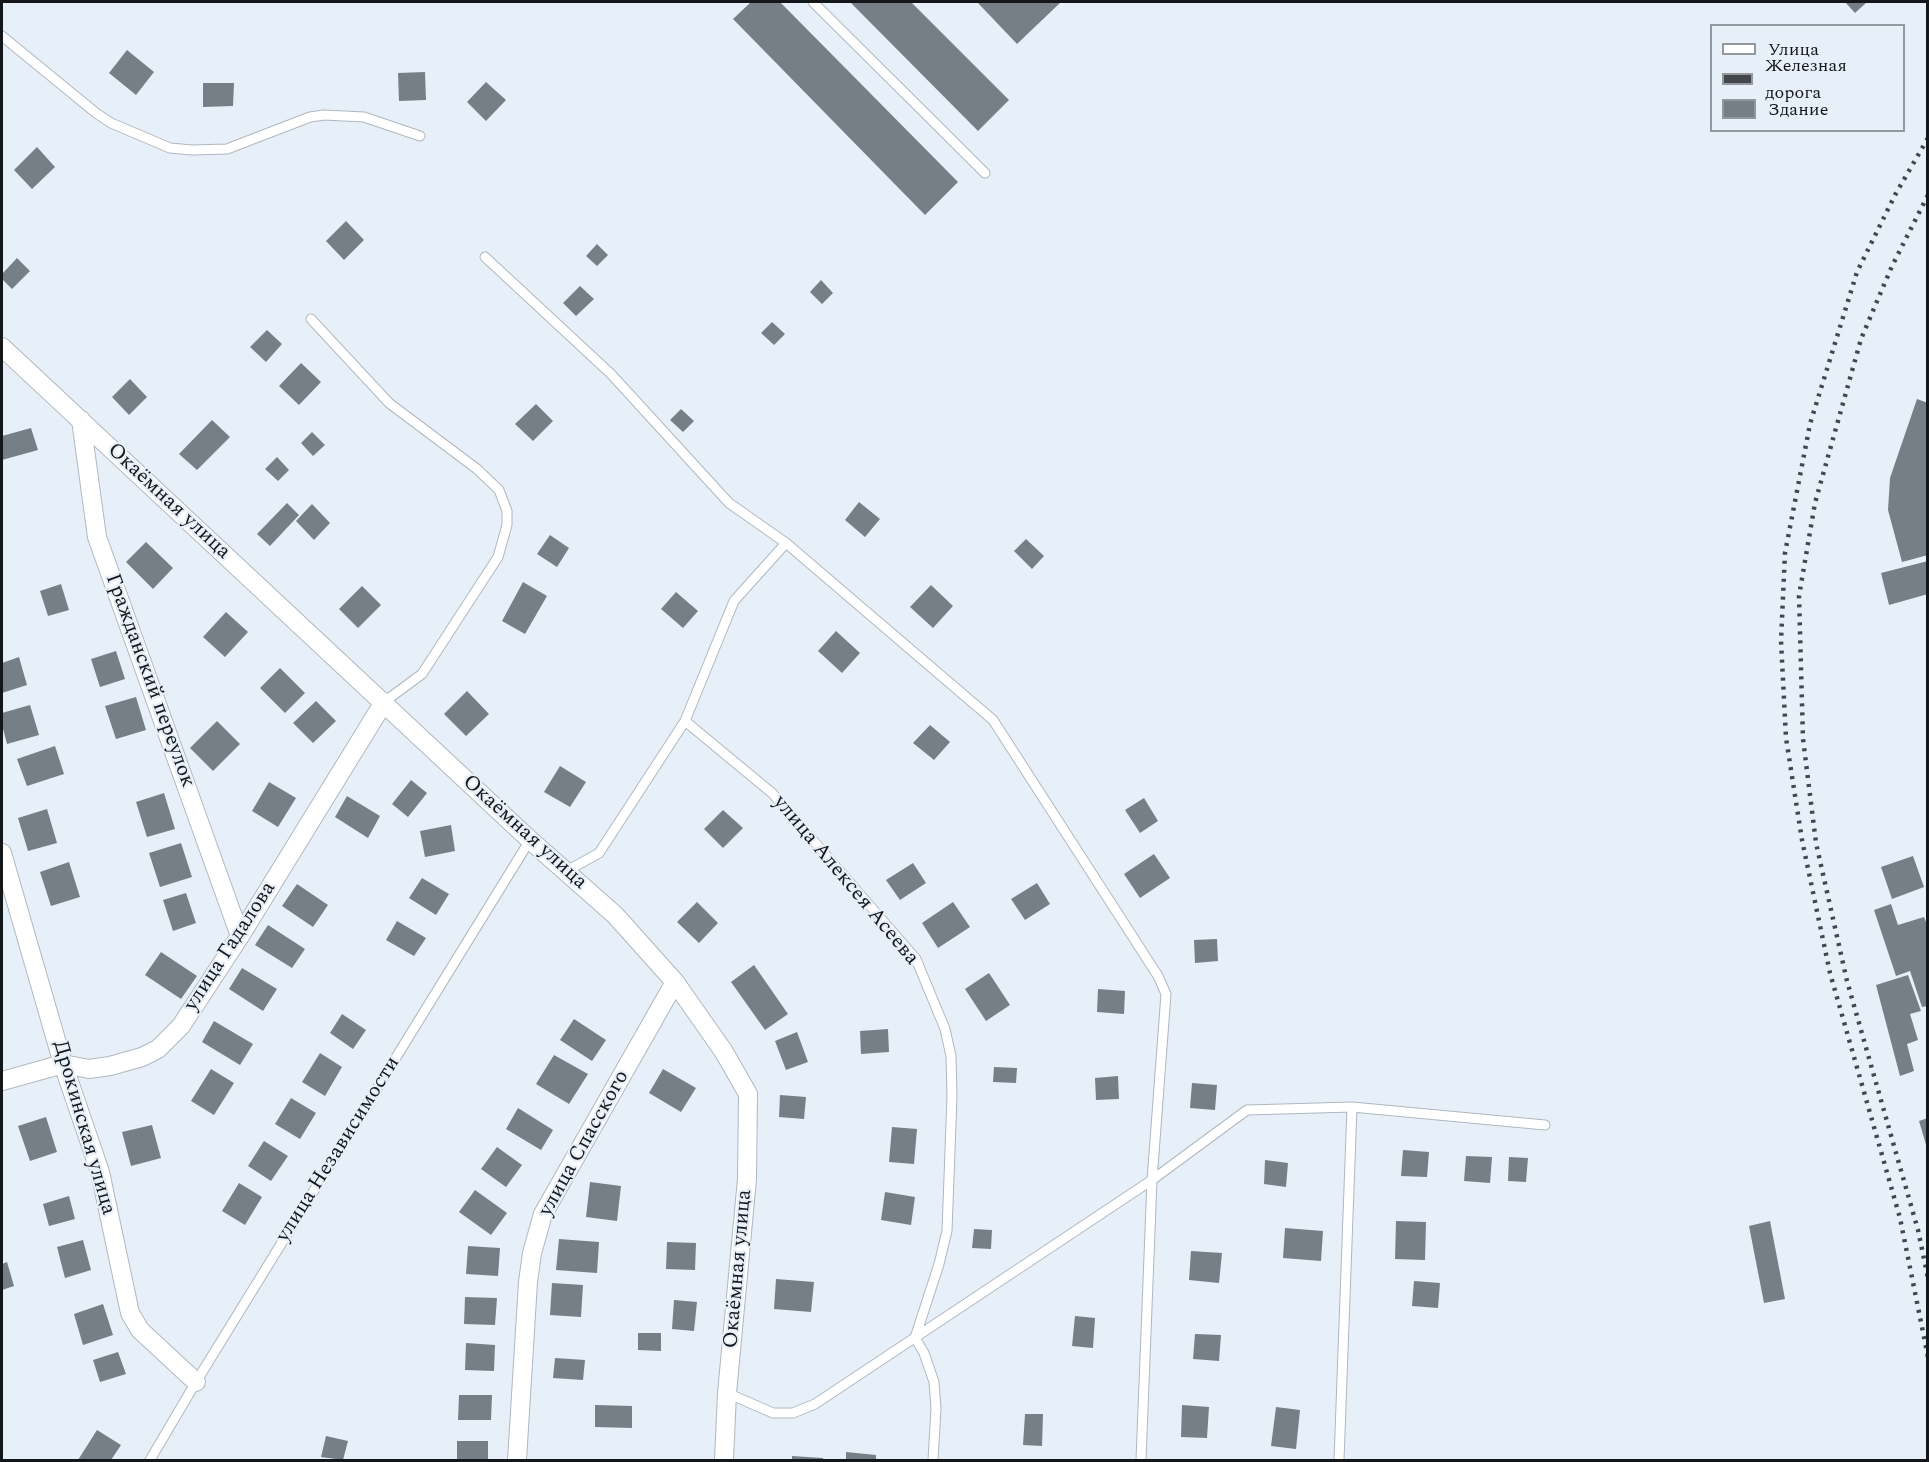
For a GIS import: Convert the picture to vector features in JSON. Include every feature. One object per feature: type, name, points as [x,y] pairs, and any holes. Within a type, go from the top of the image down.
[{"type":"street","name":"Окаёмная улица","points":[[2,347],[530,840],[615,915],[675,982],[719,1044],[748,1094],[747,1179],[727,1393],[724,1461]]},
{"type":"street","name":"Гражданский переулок","points":[[81,420],[97,537],[240,936]]},
{"type":"street","name":"улица Гадалова","points":[[2,1081],[63,1064],[89,1069],[110,1066],[142,1058],[158,1049],[181,1026],[240,936],[384,702]]},
{"type":"street","name":"Дрокинская улица","points":[[2,853],[63,1064],[100,1172],[130,1313],[140,1330],[196,1382]]},
{"type":"street","name":"улица Спасского","points":[[517,1461],[528,1282],[532,1253],[543,1214],[675,982]]},
{"type":"lane","points":[[813,2],[985,173]]},
{"type":"lane","points":[[2,36],[96,113],[111,123],[170,148],[227,149],[310,117],[324,115],[364,117],[420,136]]},
{"type":"lane","points":[[485,257],[611,374],[729,503],[786,543],[993,720],[1158,976],[1166,994],[1152,1180],[1141,1461]]},
{"type":"lane","points":[[311,319],[389,404],[477,469],[499,490],[507,510],[507,525],[498,557],[422,674],[384,702]]},
{"type":"lane","points":[[565,872],[599,853],[685,721],[734,602],[786,543]]},
{"type":"lane","name":"улица Алексея Асеева","points":[[685,721],[772,793],[916,958],[945,1029],[951,1056],[952,1096],[947,1231],[915,1338]]},
{"type":"lane","name":"улица Независимости","points":[[150,1461],[196,1382],[530,840]]},
{"type":"lane","points":[[1339,1461],[1352,1107]]},
{"type":"lane","points":[[727,1393],[773,1413],[793,1413],[815,1404],[1152,1180],[1247,1110],[1352,1107],[1545,1125]]},
{"type":"lane","points":[[915,1338],[924,1353],[934,1382],[936,1409],[933,1461]]},
{"type":"building","points":[[751,2],[780,2],[958,182],[925,215],[733,19]]},
{"type":"building","points":[[850,2],[911,2],[1009,100],[978,131]]},
{"type":"building","points":[[977,2],[1061,2],[1017,44]]},
{"type":"building","points":[[1845,2],[1867,2],[1855,13]]},
{"type":"building","points":[[127,50],[154,72],[136,95],[109,73]]},
{"type":"building","points":[[425,72],[426,100],[399,101],[398,73]]},
{"type":"building","points":[[486,82],[506,100],[486,121],[467,102]]},
{"type":"building","points":[[203,83],[234,83],[233,106],[203,107]]},
{"type":"building","points":[[37,147],[55,167],[32,189],[14,170]]},
{"type":"building","points":[[346,221],[364,240],[344,260],[326,241]]},
{"type":"building","points":[[597,244],[608,255],[597,266],[586,256]]},
{"type":"building","points":[[17,258],[30,271],[12,289],[2,279],[2,274]]},
{"type":"building","points":[[821,280],[833,293],[822,304],[810,292]]},
{"type":"building","points":[[580,286],[594,299],[576,316],[563,303]]},
{"type":"building","points":[[772,322],[785,334],[774,345],[761,333]]},
{"type":"building","points":[[267,330],[282,344],[266,362],[250,347]]},
{"type":"building","points":[[301,363],[321,382],[299,405],[279,386]]},
{"type":"building","points":[[130,379],[147,397],[129,415],[112,397]]},
{"type":"building","points":[[1917,399],[1928,403],[1928,555],[1902,562],[1888,510],[1890,478]]},
{"type":"building","points":[[536,404],[553,421],[533,441],[515,424]]},
{"type":"building","points":[[681,409],[694,421],[683,432],[670,420]]},
{"type":"building","points":[[212,420],[230,437],[197,470],[179,454]]},
{"type":"building","points":[[31,428],[38,450],[2,460],[2,436]]},
{"type":"building","points":[[312,432],[325,445],[313,456],[301,443]]},
{"type":"building","points":[[277,457],[289,470],[278,481],[265,469]]},
{"type":"building","points":[[859,502],[880,519],[865,537],[845,520]]},
{"type":"building","points":[[287,503],[299,515],[270,546],[257,534]]},
{"type":"building","points":[[312,504],[330,523],[314,540],[296,521]]},
{"type":"building","points":[[550,535],[569,548],[557,567],[537,554]]},
{"type":"building","points":[[1026,539],[1044,556],[1032,569],[1014,551]]},
{"type":"building","points":[[146,542],[173,568],[153,589],[126,562]]},
{"type":"building","points":[[1928,561],[1928,594],[1889,605],[1881,573]]},
{"type":"building","points":[[523,582],[547,596],[525,634],[502,621]]},
{"type":"building","points":[[61,584],[69,610],[48,616],[40,591]]},
{"type":"building","points":[[931,585],[953,606],[933,628],[910,607]]},
{"type":"building","points":[[362,586],[381,605],[358,628],[339,609]]},
{"type":"building","points":[[676,592],[698,611],[683,628],[661,609]]},
{"type":"building","points":[[226,612],[248,632],[225,657],[203,637]]},
{"type":"building","points":[[836,631],[860,653],[842,673],[818,651]]},
{"type":"building","points":[[116,651],[125,679],[100,687],[91,659]]},
{"type":"building","points":[[19,657],[27,685],[2,693],[2,663]]},
{"type":"building","points":[[280,668],[305,693],[285,713],[260,688]]},
{"type":"building","points":[[467,691],[489,714],[466,736],[444,714]]},
{"type":"building","points":[[136,697],[146,730],[116,739],[105,706]]},
{"type":"building","points":[[316,701],[336,721],[313,743],[293,723]]},
{"type":"building","points":[[30,705],[39,735],[7,744],[2,725],[2,713]]},
{"type":"building","points":[[217,721],[240,744],[213,771],[190,748]]},
{"type":"building","points":[[930,725],[950,742],[934,760],[913,743]]},
{"type":"building","points":[[55,746],[64,774],[27,786],[17,759]]},
{"type":"building","points":[[560,766],[586,782],[570,807],[544,792]]},
{"type":"building","points":[[411,780],[427,793],[408,817],[392,804]]},
{"type":"building","points":[[269,782],[296,798],[278,827],[252,811]]},
{"type":"building","points":[[164,793],[175,829],[147,837],[136,802]]},
{"type":"building","points":[[347,796],[380,816],[368,838],[335,817]]},
{"type":"building","points":[[1144,798],[1158,821],[1140,833],[1125,810]]},
{"type":"building","points":[[47,809],[57,843],[28,851],[18,818]]},
{"type":"building","points":[[723,810],[743,828],[723,848],[704,829]]},
{"type":"building","points":[[451,825],[455,851],[425,857],[420,831]]},
{"type":"building","points":[[181,843],[192,877],[160,887],[149,853]]},
{"type":"building","points":[[1154,854],[1170,878],[1140,898],[1124,874]]},
{"type":"building","points":[[1913,856],[1924,887],[1892,899],[1881,867]]},
{"type":"building","points":[[69,862],[80,897],[51,906],[40,872]]},
{"type":"building","points":[[913,863],[926,883],[900,900],[886,880]]},
{"type":"building","points":[[422,878],[449,894],[436,915],[409,898]]},
{"type":"building","points":[[1037,883],[1050,904],[1025,920],[1011,899]]},
{"type":"building","points":[[297,884],[328,905],[313,927],[282,906]]},
{"type":"building","points":[[186,893],[196,923],[173,931],[163,900]]},
{"type":"building","points":[[697,902],[718,923],[699,943],[677,922]]},
{"type":"building","points":[[953,902],[970,927],[938,948],[922,923]]},
{"type":"building","points":[[1891,904],[1898,925],[1924,917],[1928,927],[1928,1006],[1922,1007],[1910,971],[1896,976],[1874,910]]},
{"type":"building","points":[[397,921],[426,938],[414,956],[386,940]]},
{"type":"building","points":[[268,925],[305,949],[292,968],[255,945]]},
{"type":"building","points":[[1217,939],[1218,961],[1195,963],[1194,940]]},
{"type":"building","points":[[161,952],[197,976],[181,999],[145,975]]},
{"type":"building","points":[[754,965],[788,1014],[765,1030],[731,982]]},
{"type":"building","points":[[242,968],[277,989],[263,1011],[229,989]]},
{"type":"building","points":[[989,973],[1010,1005],[986,1021],[965,989]]},
{"type":"building","points":[[1908,975],[1921,1011],[1910,1014],[1918,1040],[1907,1044],[1914,1071],[1900,1076],[1876,985]]},
{"type":"building","points":[[1098,989],[1125,991],[1124,1014],[1097,1012]]},
{"type":"building","points":[[342,1014],[366,1030],[353,1049],[330,1033]]},
{"type":"building","points":[[574,1019],[606,1040],[592,1061],[560,1040]]},
{"type":"building","points":[[214,1021],[253,1044],[240,1065],[202,1042]]},
{"type":"building","points":[[888,1029],[889,1052],[861,1054],[860,1031]]},
{"type":"building","points":[[797,1032],[808,1062],[786,1070],[775,1041]]},
{"type":"building","points":[[320,1053],[342,1067],[325,1096],[302,1082]]},
{"type":"building","points":[[554,1055],[588,1074],[569,1104],[536,1084]]},
{"type":"building","points":[[994,1067],[1017,1068],[1016,1083],[993,1082]]},
{"type":"building","points":[[211,1069],[234,1083],[214,1115],[191,1101]]},
{"type":"building","points":[[663,1069],[696,1088],[681,1112],[649,1093]]},
{"type":"building","points":[[1118,1076],[1119,1099],[1096,1100],[1095,1078]]},
{"type":"building","points":[[1192,1083],[1217,1085],[1215,1110],[1190,1108]]},
{"type":"building","points":[[780,1095],[806,1097],[804,1119],[779,1117]]},
{"type":"building","points":[[291,1098],[316,1113],[300,1139],[275,1124]]},
{"type":"building","points":[[518,1108],[553,1130],[541,1150],[506,1129]]},
{"type":"building","points":[[46,1117],[57,1152],[30,1161],[18,1126]]},
{"type":"building","points":[[1928,1118],[1928,1147],[1927,1148],[1919,1121]]},
{"type":"building","points":[[152,1125],[161,1158],[131,1166],[122,1132]]},
{"type":"building","points":[[892,1127],[917,1129],[914,1164],[889,1162]]},
{"type":"building","points":[[264,1141],[288,1156],[271,1181],[248,1166]]},
{"type":"building","points":[[497,1147],[522,1165],[506,1187],[481,1169]]},
{"type":"building","points":[[1403,1150],[1429,1152],[1427,1177],[1401,1176]]},
{"type":"building","points":[[1466,1156],[1492,1157],[1490,1183],[1464,1181]]},
{"type":"building","points":[[1509,1157],[1528,1158],[1526,1182],[1508,1181]]},
{"type":"building","points":[[1265,1160],[1288,1163],[1286,1187],[1264,1184]]},
{"type":"building","points":[[590,1182],[621,1186],[617,1221],[586,1217]]},
{"type":"building","points":[[239,1183],[262,1197],[245,1225],[222,1211]]},
{"type":"building","points":[[475,1190],[507,1213],[491,1235],[459,1212]]},
{"type":"building","points":[[885,1192],[915,1197],[911,1225],[881,1220]]},
{"type":"building","points":[[69,1196],[75,1219],[49,1226],[43,1204]]},
{"type":"building","points":[[1396,1221],[1426,1222],[1425,1260],[1395,1259]]},
{"type":"building","points":[[1770,1221],[1785,1299],[1764,1303],[1749,1226]]},
{"type":"building","points":[[1285,1228],[1323,1231],[1321,1261],[1283,1258]]},
{"type":"building","points":[[974,1229],[992,1230],[991,1249],[972,1248]]},
{"type":"building","points":[[559,1239],[599,1242],[597,1273],[556,1270]]},
{"type":"building","points":[[83,1240],[91,1270],[65,1278],[57,1247]]},
{"type":"building","points":[[667,1242],[696,1243],[695,1270],[666,1269]]},
{"type":"building","points":[[468,1246],[500,1248],[498,1276],[466,1274]]},
{"type":"building","points":[[1191,1251],[1222,1253],[1219,1283],[1189,1280]]},
{"type":"building","points":[[7,1262],[14,1286],[2,1290],[2,1264]]},
{"type":"building","points":[[776,1279],[814,1282],[811,1312],[774,1309]]},
{"type":"building","points":[[1414,1281],[1440,1283],[1438,1308],[1412,1306]]},
{"type":"building","points":[[552,1283],[583,1285],[581,1317],[550,1315]]},
{"type":"building","points":[[465,1297],[497,1298],[495,1325],[464,1324]]},
{"type":"building","points":[[674,1300],[697,1302],[694,1331],[672,1329]]},
{"type":"building","points":[[103,1304],[113,1335],[83,1345],[74,1314]]},
{"type":"building","points":[[1075,1316],[1095,1318],[1093,1348],[1072,1346]]},
{"type":"building","points":[[638,1333],[661,1333],[661,1351],[638,1350]]},
{"type":"building","points":[[1195,1334],[1221,1335],[1219,1361],[1193,1359]]},
{"type":"building","points":[[466,1343],[495,1345],[494,1371],[465,1370]]},
{"type":"building","points":[[118,1352],[126,1374],[100,1382],[93,1360]]},
{"type":"building","points":[[555,1358],[585,1360],[583,1380],[553,1378]]},
{"type":"building","points":[[459,1395],[492,1395],[491,1420],[458,1420]]},
{"type":"building","points":[[595,1405],[632,1406],[632,1428],[595,1427]]},
{"type":"building","points":[[1182,1405],[1209,1407],[1207,1438],[1181,1437]]},
{"type":"building","points":[[1276,1407],[1300,1410],[1296,1449],[1271,1446]]},
{"type":"building","points":[[1025,1414],[1043,1414],[1042,1446],[1023,1445]]},
{"type":"building","points":[[97,1430],[121,1445],[111,1460],[78,1460]]},
{"type":"building","points":[[326,1436],[348,1441],[343,1460],[321,1457]]},
{"type":"building","points":[[457,1441],[488,1441],[488,1460],[457,1460]]},
{"type":"building","points":[[846,1452],[876,1455],[876,1460],[846,1460]]},
{"type":"building","points":[[792,1456],[823,1458],[823,1460],[792,1460]]},
{"type":"railway","points":[[1928,138],[1895,195],[1857,272],[1810,424],[1785,553],[1781,641],[1786,738],[1802,840],[1830,973],[1900,1218],[1928,1357]]},
{"type":"railway","points":[[1928,195],[1892,266],[1861,339],[1815,503],[1799,596],[1803,739],[1816,843],[1847,981],[1918,1230],[1928,1278]]}]
